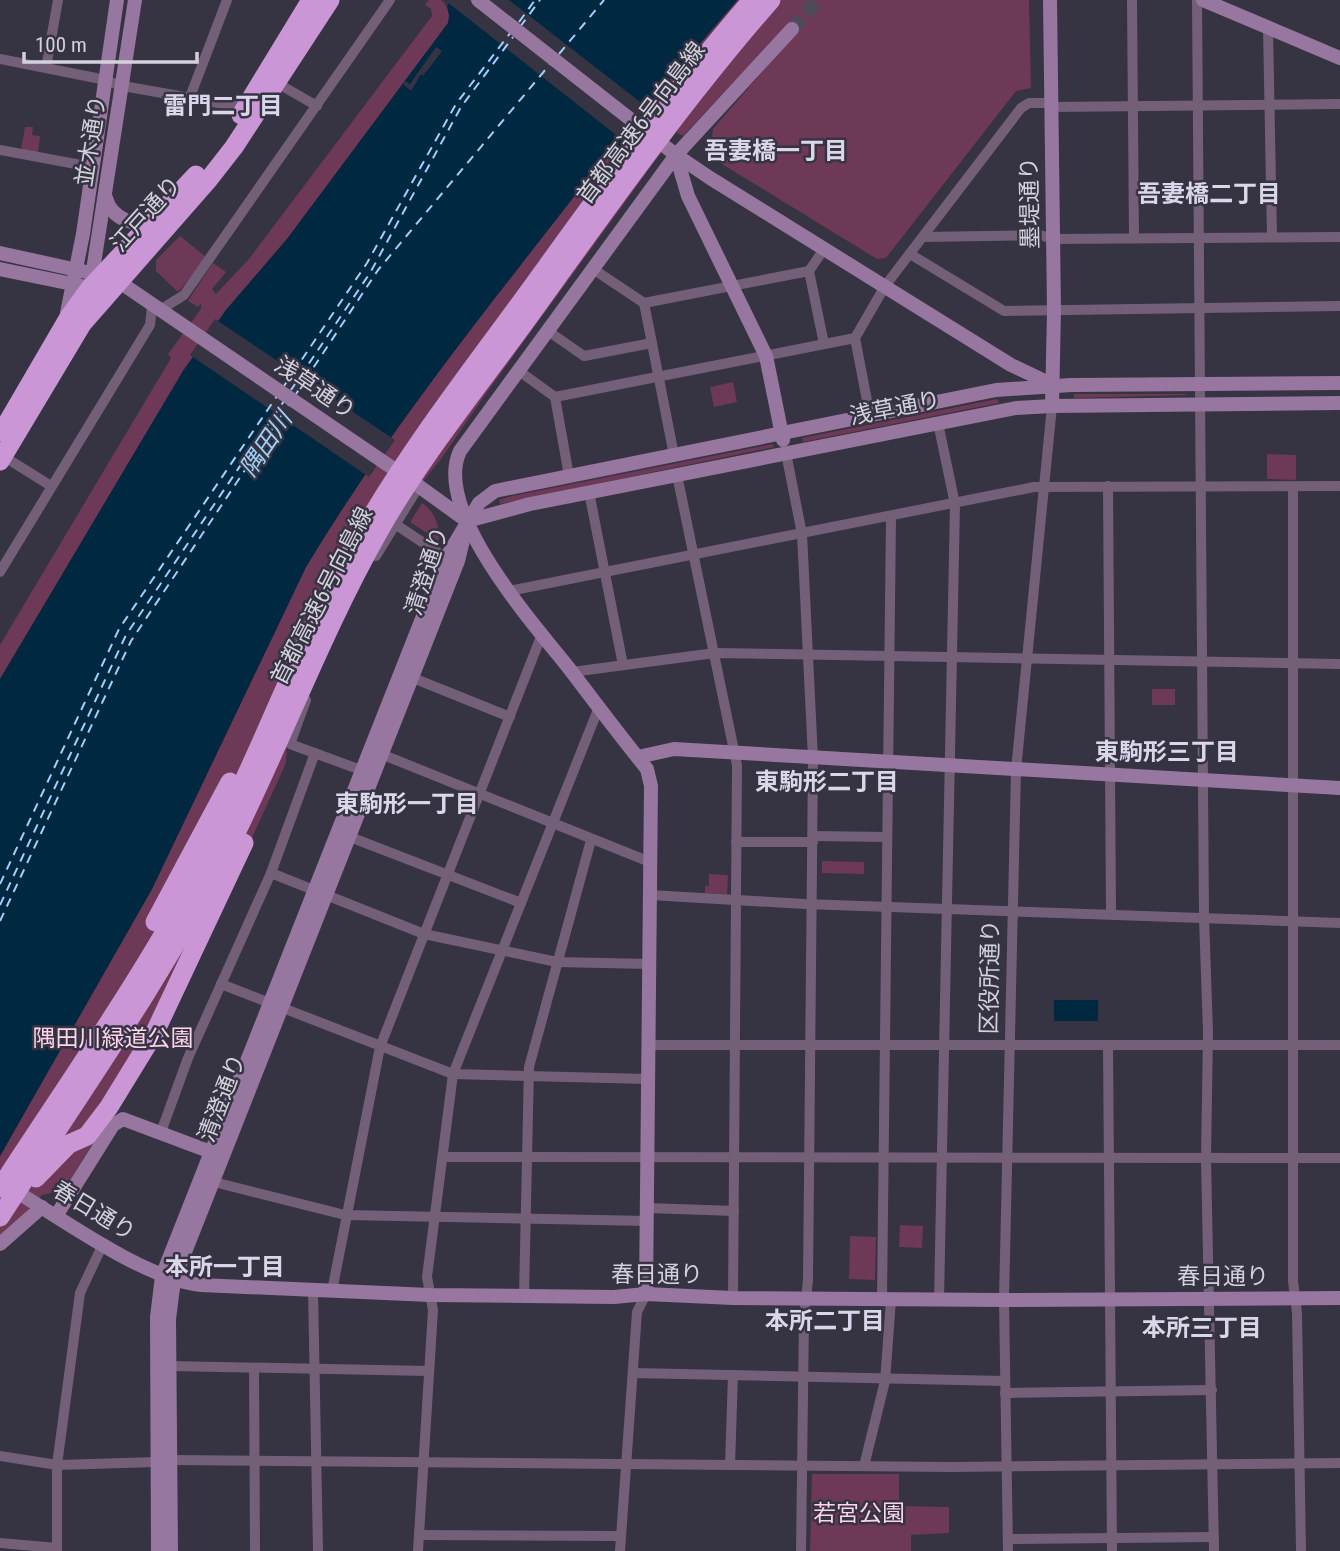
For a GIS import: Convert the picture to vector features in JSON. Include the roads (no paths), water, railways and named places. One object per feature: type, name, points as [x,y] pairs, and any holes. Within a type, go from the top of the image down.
[{"type":"highway","name":"江戸通り","points":[[95,281],[209,179],[253,109],[311,0]]},
{"type":"highway","name":"江戸通り","points":[[95,281],[155,220],[277,83],[330,0]]},
{"type":"highway","name":"首都高速6号向島線","points":[[0,1188],[128,991],[214,844],[336,581],[369,520],[433,424],[656,118],[752,0]]},
{"type":"highway","name":"首都高速6号向島線","points":[[0,1219],[141,999],[211,879],[253,796],[348,588],[381,528],[429,454],[667,127],[771,0]]},
{"type":"highway","points":[[2,459],[95,281]]},
{"type":"highway","points":[[0,436],[7,413],[73,325]]},
{"type":"highway","points":[[65,1089],[300,649],[357,587]]},
{"type":"highway","points":[[0,1219],[69,1144],[87,1136],[109,1107],[155,1032],[290,744]]},
{"type":"main road","name":"並木通り","points":[[95,281],[86,211],[117,0]]},
{"type":"main road","name":"並木通り","points":[[95,281],[135,0]]},
{"type":"main road","name":"浅草通り","points":[[478,0],[676,155],[1011,365],[1054,385]]},
{"type":"main road","name":"墨堤通り","points":[[1050,0],[1054,311],[1052,406]]},
{"type":"main road","points":[[1203,0],[1340,58]]},
{"type":"main road","points":[[646,1294],[651,786],[647,768],[491,568],[467,521],[456,486],[456,459],[676,155],[792,29]]},
{"type":"main road","points":[[676,155],[688,196],[766,356],[786,453]]},
{"type":"main road","points":[[86,211],[93,219],[100,218],[104,205],[121,218],[138,224],[155,220]]},
{"type":"main road","name":"浅草通り","points":[[0,253],[136,295],[467,521]]},
{"type":"main road","name":"浅草通り","points":[[0,269],[95,281]]},
{"type":"main road","name":"浅草通り","points":[[467,521],[479,503],[495,491],[996,390],[1054,385],[1340,383]]},
{"type":"main road","name":"浅草通り","points":[[467,521],[530,504],[1005,410],[1052,406],[1340,403]]},
{"type":"main road","name":"清澄通り","points":[[171,1551],[163,1461],[156,1317],[168,1278],[368,773],[446,558],[467,521]]},
{"type":"main road","name":"清澄通り","points":[[376,752],[412,678],[458,561],[467,521]]},
{"type":"main road","points":[[638,757],[674,749],[1340,788]]},
{"type":"main road","name":"清澄通り","points":[[321,892],[350,837],[368,773]]},
{"type":"main road","points":[[56,1216],[117,1122],[128,1119],[217,1154]]},
{"type":"main road","name":"清澄通り","points":[[158,1551],[170,1366],[168,1278],[214,1181],[217,1154]]},
{"type":"main road","name":"春日通り","points":[[0,1182],[103,1244],[168,1278],[201,1285],[430,1295],[614,1297],[646,1294],[733,1298],[939,1300],[1340,1298]]},
{"type":"main road","points":[[0,1244],[42,1207]]},
{"type":"street","points":[[46,68],[58,0]]},
{"type":"street","points":[[190,97],[227,0]]},
{"type":"street","points":[[0,572],[150,325],[156,308],[184,295],[390,0]]},
{"type":"street","points":[[1132,0],[1134,238]]},
{"type":"street","points":[[1197,0],[1206,1158],[1214,1551]]},
{"type":"street","points":[[1269,28],[1272,237]]},
{"type":"street","points":[[0,60],[106,80],[123,86],[253,109]]},
{"type":"street","points":[[277,83],[317,106]]},
{"type":"street","points":[[870,416],[855,338],[886,286],[1021,108],[1029,103],[1133,107],[1340,104]]},
{"type":"street","points":[[0,150],[92,167]]},
{"type":"street","points":[[923,237],[1340,237]]},
{"type":"street","points":[[593,269],[644,303],[733,288],[809,271],[824,249]]},
{"type":"street","points":[[910,254],[1003,311],[1340,306]]},
{"type":"street","points":[[809,271],[824,344]]},
{"type":"street","points":[[644,303],[674,455]]},
{"type":"street","points":[[548,331],[584,356],[652,343]]},
{"type":"street","points":[[555,397],[855,338]]},
{"type":"street","points":[[519,371],[555,397],[569,476]]},
{"type":"street","name":"区役所通り","points":[[1008,1545],[1004,1300],[1016,770],[1052,406]]},
{"type":"street","points":[[938,423],[955,504],[939,1300]]},
{"type":"street","points":[[786,453],[802,534],[813,758],[807,1299],[804,1317],[800,1551]]},
{"type":"street","points":[[2,459],[51,486]]},
{"type":"street","points":[[677,475],[736,753],[733,1298]]},
{"type":"street","points":[[368,773],[290,744],[333,632],[416,484]]},
{"type":"street","points":[[509,591],[1044,486],[1340,486]]},
{"type":"street","points":[[1108,486],[1111,914]]},
{"type":"street","points":[[1293,487],[1292,1157],[1301,1551]]},
{"type":"street","points":[[589,492],[623,665]]},
{"type":"street","points":[[864,1466],[885,1378],[886,762],[891,517]]},
{"type":"street","points":[[395,524],[446,558]]},
{"type":"street","points":[[332,1291],[380,1047],[542,634]]},
{"type":"street","points":[[572,672],[715,653],[1340,664]]},
{"type":"street","points":[[412,678],[510,717]]},
{"type":"street","points":[[418,1551],[433,1310],[427,1277],[453,1074],[599,707]]},
{"type":"street","points":[[376,752],[650,862]]},
{"type":"street","points":[[161,1132],[188,1058],[271,873],[316,753]]},
{"type":"street","points":[[350,837],[521,903]]},
{"type":"street","points":[[736,842],[886,837]]},
{"type":"street","points":[[524,1296],[527,1077],[591,839]]},
{"type":"street","points":[[271,873],[424,933],[557,962],[649,964]]},
{"type":"street","points":[[650,895],[812,904],[1340,923]]},
{"type":"street","points":[[221,984],[453,1074],[648,1079]]},
{"type":"street","points":[[649,1045],[1340,1045]]},
{"type":"street","points":[[1108,1045],[1112,1551]]},
{"type":"street","points":[[443,1157],[1340,1158]]},
{"type":"street","points":[[214,1181],[345,1215],[525,1218],[733,1211]]},
{"type":"street","points":[[0,1543],[57,1549],[57,1465],[80,1293],[103,1244]]},
{"type":"street","points":[[313,1290],[318,1551]]},
{"type":"street","points":[[620,1551],[637,1312],[646,1294]]},
{"type":"street","points":[[170,1366],[429,1371]]},
{"type":"street","points":[[254,1368],[255,1551]]},
{"type":"street","points":[[633,1373],[1005,1381]]},
{"type":"street","points":[[730,1465],[733,1375]]},
{"type":"street","points":[[1005,1393],[1212,1390]]},
{"type":"street","points":[[0,1457],[57,1465],[163,1461],[1007,1467],[1340,1463]]},
{"type":"street","points":[[419,1535],[621,1536]]},
{"type":"street","points":[[1008,1545],[1111,1538],[1214,1537]]},
{"type":"water","name":"隅田川","points":[[451,0],[737,0],[654,97],[655,104],[620,153],[612,148],[486,310],[410,411],[339,514],[306,567],[152,889],[0,1156],[0,679],[183,371],[226,310],[287,239],[448,23],[447,6]]},
{"type":"water","points":[[1054,1000],[1098,1000],[1098,1021],[1054,1021]]},
{"type":"tunnel","points":[[792,29],[818,0]]},
{"type":"district","name":"雷門二丁目","points":[[223,106]]},
{"type":"district","name":"吾妻橋一丁目","points":[[776,151]]},
{"type":"district","name":"吾妻橋二丁目","points":[[1209,194]]},
{"type":"district","name":"東駒形三丁目","points":[[1167,752]]},
{"type":"district","name":"東駒形二丁目","points":[[827,782]]},
{"type":"district","name":"東駒形一丁目","points":[[407,804]]},
{"type":"district","name":"本所一丁目","points":[[225,1267]]},
{"type":"district","name":"本所二丁目","points":[[825,1321]]},
{"type":"district","name":"本所三丁目","points":[[1202,1328]]},
{"type":"park label","name":"隅田川緑道公園","points":[[113,1038]]},
{"type":"park label","name":"若宮公園","points":[[859,1513]]}]
